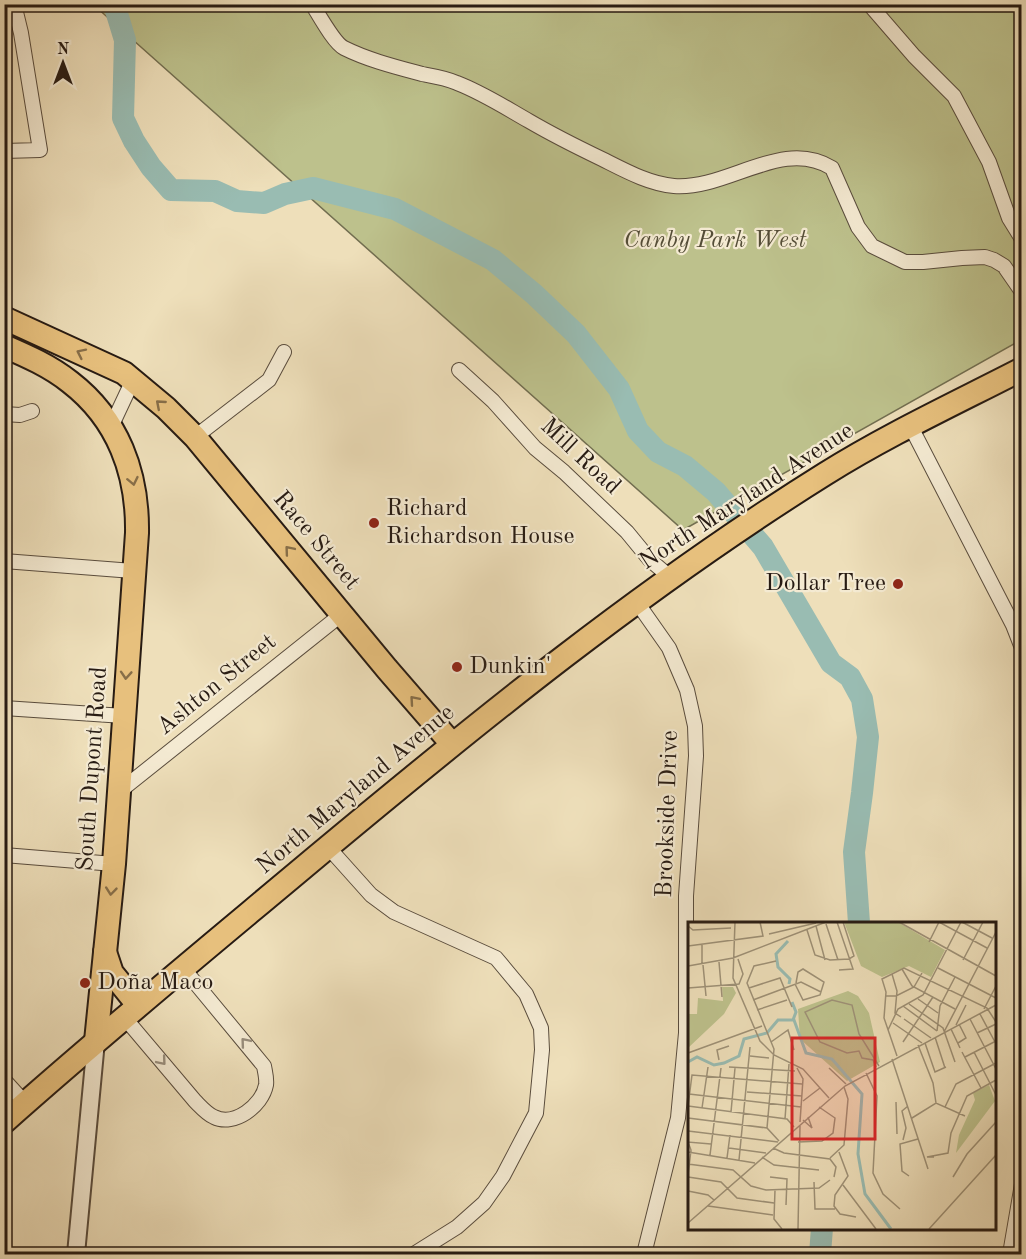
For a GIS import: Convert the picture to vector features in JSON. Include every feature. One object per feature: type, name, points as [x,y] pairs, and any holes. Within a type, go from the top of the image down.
[{"type":"main road","points":[[4,318],[96,360],[132,380]]},
{"type":"main road","name":"South Dupont Road","points":[[4,346],[39,362],[69,381],[83,394],[111,427],[131,470],[136,495],[137,533],[120,792],[96,1041]]},
{"type":"main road","name":"North Maryland Avenue","points":[[4,1122],[131,1011],[452,744],[636,601],[724,539],[828,472],[1022,369]]},
{"type":"main road","name":"Race Street","points":[[132,380],[195,437],[452,744]]},
{"type":"main road","points":[[104,950],[112,973],[131,1011]]},
{"type":"street","points":[[4,151],[40,150],[21,33],[14,4]]},
{"type":"street","points":[[312,4],[341,47],[378,61],[455,82],[491,98],[557,137],[629,173],[674,186],[703,183],[773,161],[795,157],[811,158],[825,163],[832,168],[858,227],[872,246],[905,261],[923,262],[985,257],[1004,266],[1022,292]]},
{"type":"street","points":[[869,4],[914,56],[954,96],[989,162],[1009,218],[1022,239]]},
{"type":"street","points":[[195,437],[269,380],[284,352]]},
{"type":"street","name":"Mill Road","points":[[459,370],[493,401],[535,448],[564,472],[627,532],[650,560],[670,577]]},
{"type":"street","points":[[111,427],[132,380]]},
{"type":"street","points":[[4,414],[20,415],[32,411]]},
{"type":"street","points":[[911,427],[1010,618],[1022,648]]},
{"type":"street","points":[[4,561],[133,571]]},
{"type":"street","name":"Brookside Drive","points":[[636,601],[669,648],[687,690],[695,726],[696,756],[686,896],[686,1033],[678,1118],[644,1254]]},
{"type":"street","name":"Ashton Street","points":[[120,792],[342,614]]},
{"type":"street","points":[[4,708],[124,716]]},
{"type":"street","points":[[328,848],[371,896],[394,912],[496,958],[526,994],[541,1028],[542,1050],[536,1113],[503,1176],[484,1203],[457,1227],[414,1254]]},
{"type":"street","points":[[4,855],[114,864]]},
{"type":"street","points":[[131,1011],[195,1101],[208,1113],[215,1118],[223,1119],[234,1118],[252,1109],[266,1086],[264,1066],[183,968]]},
{"type":"street","name":"South Dupont Road","points":[[76,1254],[96,1041]]},
{"type":"street","points":[[4,1080],[25,1103]]},
{"type":"street","points":[[1010,1254],[1022,1184]]},
{"type":"green space","name":"Canby Park West","points":[[96,5],[1021,5],[1021,340],[683,530]]},
{"type":"waterway","points":[[114,4],[125,40],[123,118],[134,141],[151,167],[171,190],[215,191],[237,201],[264,203],[285,194],[313,188],[395,209],[493,260],[534,294],[576,334],[619,389],[638,431],[658,452],[685,466],[716,492],[763,547],[831,663],[850,677],[862,699],[868,737],[854,852],[859,922]]},
{"type":"waterway","points":[[820,1254],[822,1229]]},
{"type":"place","name":"Richard Richardson House","points":[[374,523]]},
{"type":"place","name":"Dollar Tree","points":[[898,584]]},
{"type":"place","name":"Dunkin'","points":[[457,667]]},
{"type":"place","name":"Doña Maco","points":[[85,983]]}]
